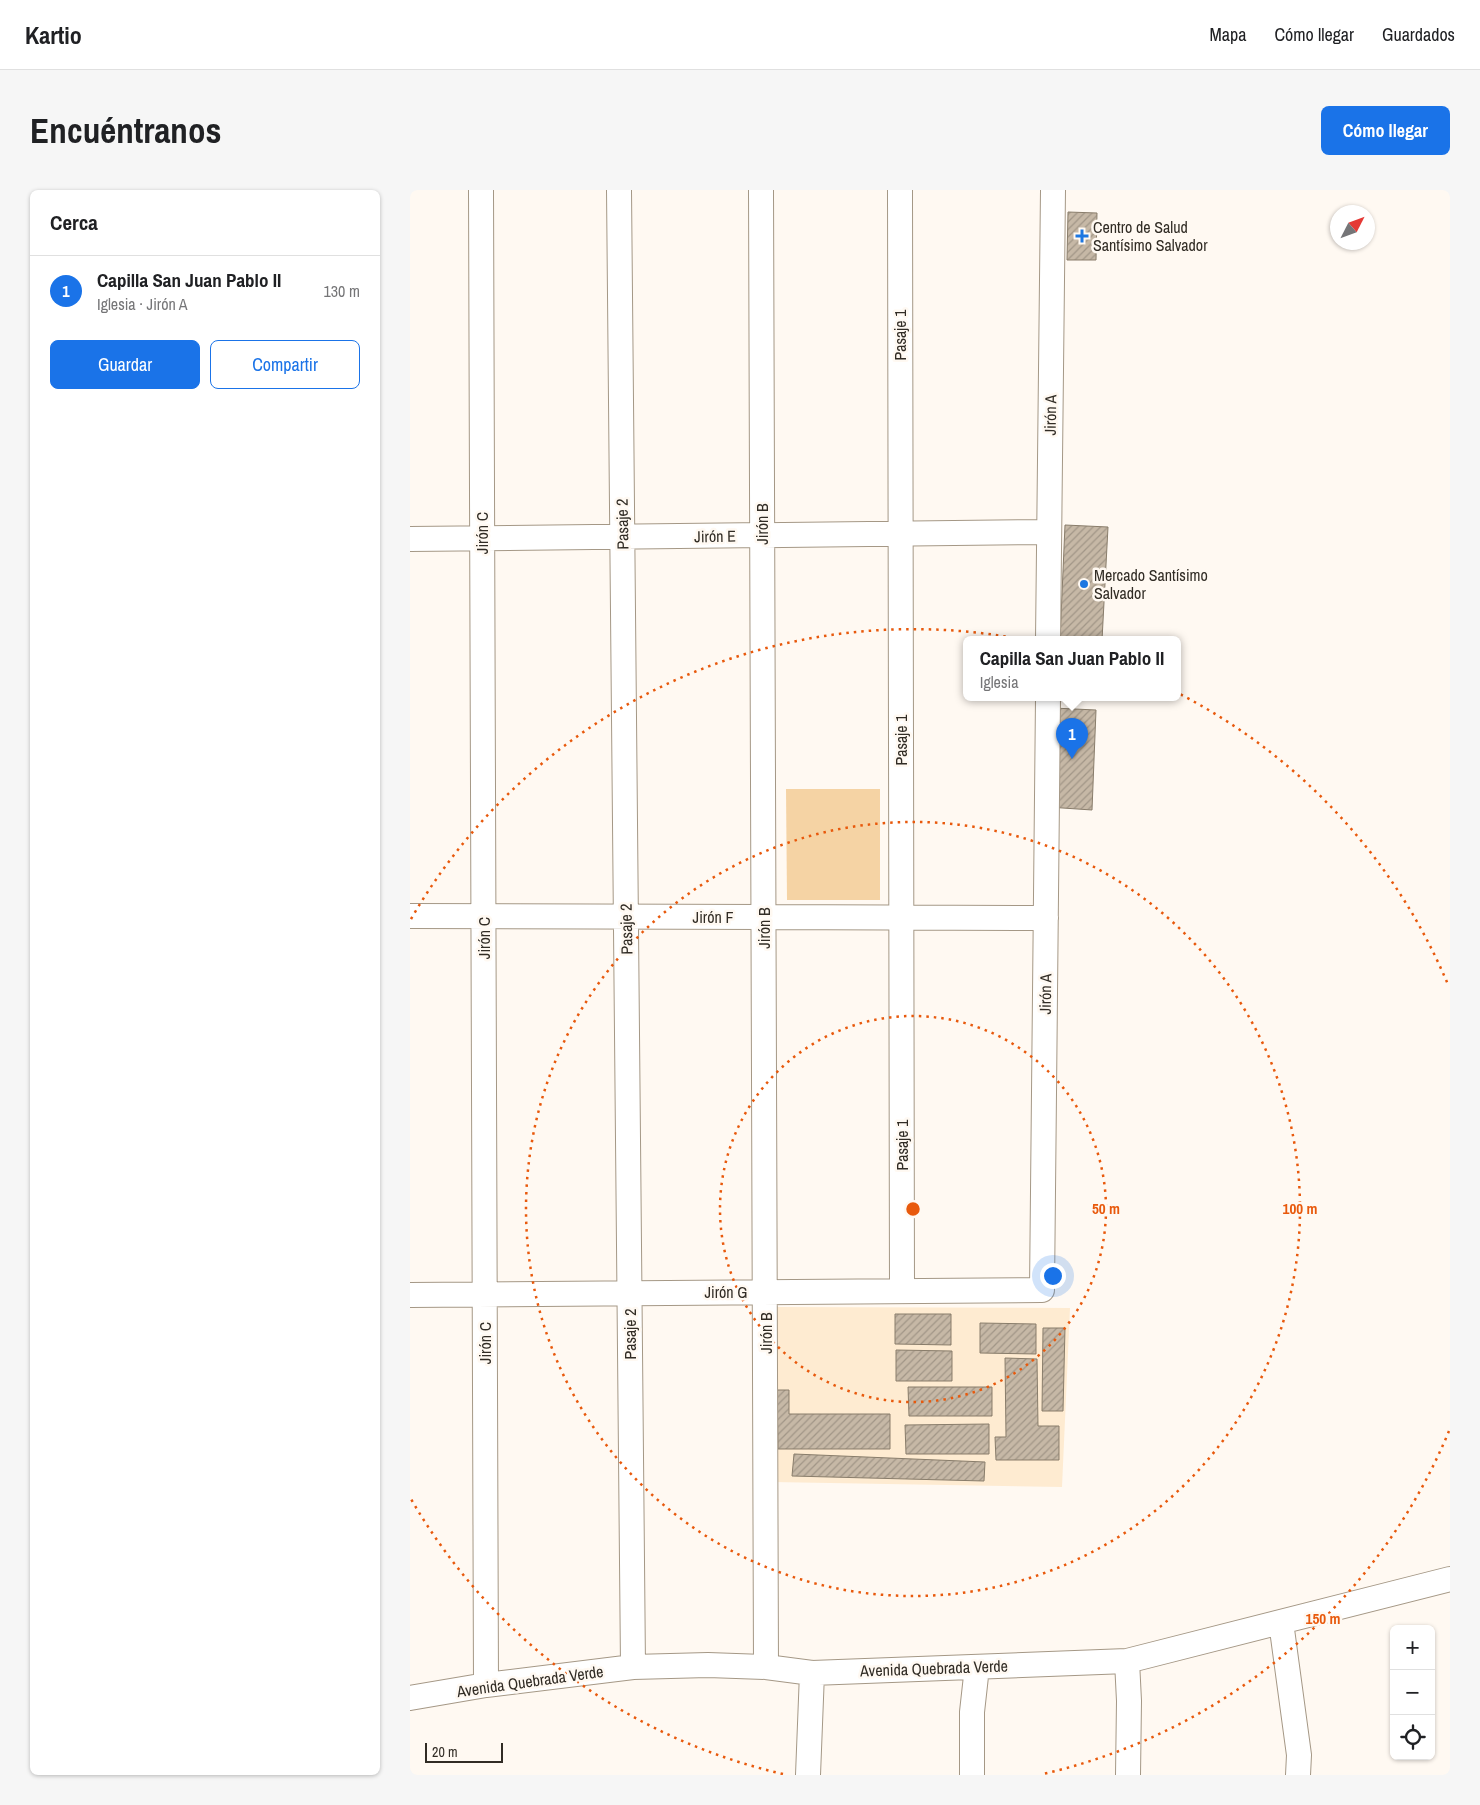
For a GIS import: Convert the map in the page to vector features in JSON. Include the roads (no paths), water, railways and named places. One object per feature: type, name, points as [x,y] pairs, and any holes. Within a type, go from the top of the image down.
[{"type":"street","name":"Jirón C","points":[[481,190],[486,1679]]},
{"type":"street","name":"Pasaje 2","points":[[619,190],[633,1667]]},
{"type":"street","name":"Jirón B","points":[[761,190],[766,1667]]},
{"type":"street","name":"Pasaje 1","points":[[900,190],[902,1291]]},
{"type":"street","name":"Jirón A","points":[[1048,636],[1053,190]]},
{"type":"street","name":"Jirón E","points":[[410,539],[1049,532]]},
{"type":"street","name":"Jirón A","points":[[1042,1290],[1048,701]]},
{"type":"street","name":"Jirón F","points":[[410,916],[1046,918]]},
{"type":"street","name":"Jirón G","points":[[410,1295],[1042,1290]]},
{"type":"street","name":"Avenida Quebrada Verde","points":[[410,1698],[486,1679],[633,1667],[708,1665],[766,1667],[812,1673],[1127,1661],[1450,1579]]},
{"type":"street","points":[[1281,1622],[1299,1755],[1298,1775]]},
{"type":"street","points":[[1127,1661],[1129,1701],[1128,1775]]},
{"type":"street","points":[[972,1775],[972,1712],[977,1667]]},
{"type":"street","points":[[808,1775],[812,1673]]},
{"type":"street","points":[[410,1681],[486,1679]]},
{"type":"place","name":"Centro de Salud Santísimo Salvador","points":[[1082,236]]},
{"type":"place","name":"Mercado Santísimo Salvador","points":[[1084,584]]},
{"type":"place","name":"Capilla San Juan Pablo II","points":[[1072,759]]}]
